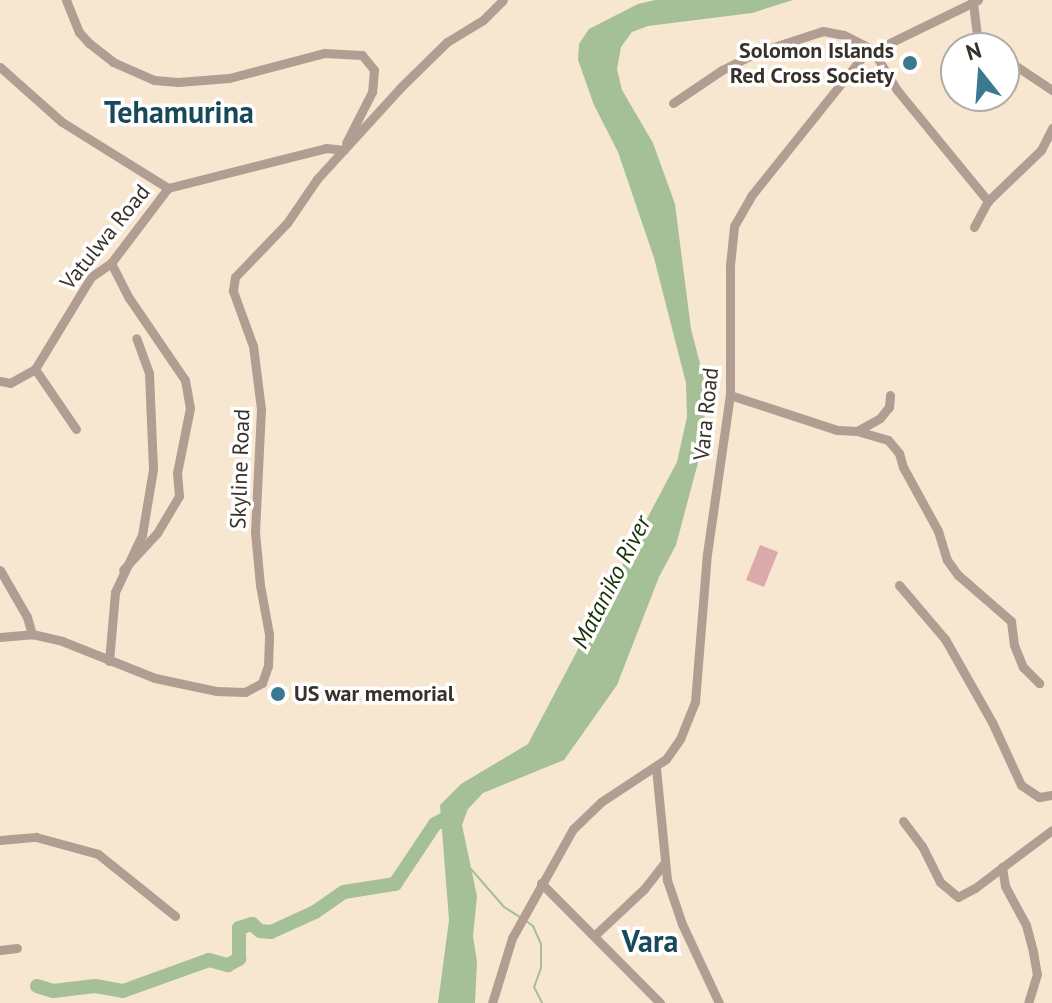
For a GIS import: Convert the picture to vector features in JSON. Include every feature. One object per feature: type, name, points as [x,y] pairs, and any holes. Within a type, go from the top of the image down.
[{"type":"street","points":[[0,67],[62,122],[168,188],[326,148],[345,147],[353,124],[372,92],[372,64],[362,55],[324,53],[229,78],[154,80],[113,62],[89,43],[79,32],[66,0]]},
{"type":"street","name":"Skyline Road","points":[[0,637],[32,634],[155,678],[216,691],[245,692],[257,688],[264,679],[269,634],[255,532],[262,444],[261,409],[253,346],[232,284],[241,270],[287,223],[317,179],[345,147],[369,126],[390,98],[447,42],[483,20],[503,0]]},
{"type":"street","points":[[976,1],[977,32]]},
{"type":"street","name":"Vara Road","points":[[492,1003],[519,924],[573,829],[587,814],[656,768],[680,739],[695,702],[707,554],[730,395],[730,265],[734,226],[760,184],[872,49],[976,1]]},
{"type":"street","points":[[673,103],[722,70],[758,52],[823,31],[844,35],[872,49],[897,90],[988,201]]},
{"type":"street","points":[[1020,69],[1052,90]]},
{"type":"street","points":[[974,227],[988,201],[1041,150],[1052,128]]},
{"type":"street","name":"Vatulwa Road","points":[[35,369],[91,277],[111,263],[168,188]]},
{"type":"street","points":[[111,263],[129,298],[185,380],[190,408],[177,473],[179,496],[157,533],[123,570]]},
{"type":"street","points":[[109,661],[115,592],[142,535],[153,469],[149,373],[136,338]]},
{"type":"street","points":[[0,381],[10,383],[35,369],[76,429]]},
{"type":"street","points":[[730,395],[837,430],[857,431],[888,440],[899,453],[903,467],[938,531],[947,560],[958,575],[1011,621],[1014,645],[1023,667],[1039,683]]},
{"type":"street","points":[[857,431],[880,418],[889,407],[890,395]]},
{"type":"street","points":[[0,570],[27,617],[32,634]]},
{"type":"street","points":[[899,585],[945,639],[992,722],[1021,785],[1039,797],[1052,795]]},
{"type":"street","points":[[656,768],[664,863],[682,924],[719,1003]]},
{"type":"street","points":[[903,821],[922,846],[940,882],[958,897],[1052,830]]},
{"type":"street","points":[[0,840],[36,837],[98,854],[175,916]]},
{"type":"street","points":[[595,935],[644,889],[664,863]]},
{"type":"street","points":[[1002,867],[1005,886],[1026,925],[1033,952],[1037,974],[1028,1003]]},
{"type":"street","points":[[541,883],[660,1003]]},
{"type":"street","points":[[0,950],[17,948]]},
{"type":"shaded area","points":[[655,0],[793,0],[752,13],[648,26],[632,32],[621,47],[617,69],[622,90],[653,143],[675,204],[691,329],[706,387],[703,444],[676,545],[659,577],[617,685],[564,760],[483,793],[468,809],[462,825],[477,896],[473,936],[477,962],[475,1003],[438,1003],[449,920],[440,805],[461,784],[528,744],[677,462],[687,417],[686,383],[654,258],[618,152],[594,105],[578,60],[579,44],[589,29],[638,4]]},
{"type":"shaded area","points":[[760,545],[778,552],[764,587],[746,580]]},
{"type":"waterway","points":[[37,986],[53,991],[95,986],[123,991],[209,960],[228,965],[239,959],[239,928],[252,924],[260,931],[271,932],[315,912],[344,892],[395,884],[435,824],[451,816]]},
{"type":"waterway","points":[[471,869],[504,907],[520,917]]},
{"type":"waterway","points":[[526,921],[533,926],[541,944],[541,968],[534,987],[542,1003]]},
{"type":"place","name":"Solomon Islands Red Cross Society","points":[[910,63]]},
{"type":"place","name":"US war memorial","points":[[278,694]]},
{"type":"district","name":"Tehamurina","points":[[179,112]]},
{"type":"district","name":"Vara","points":[[650,941]]},
{"type":"water label","name":"Mataniko River","points":[[611,582]]}]
